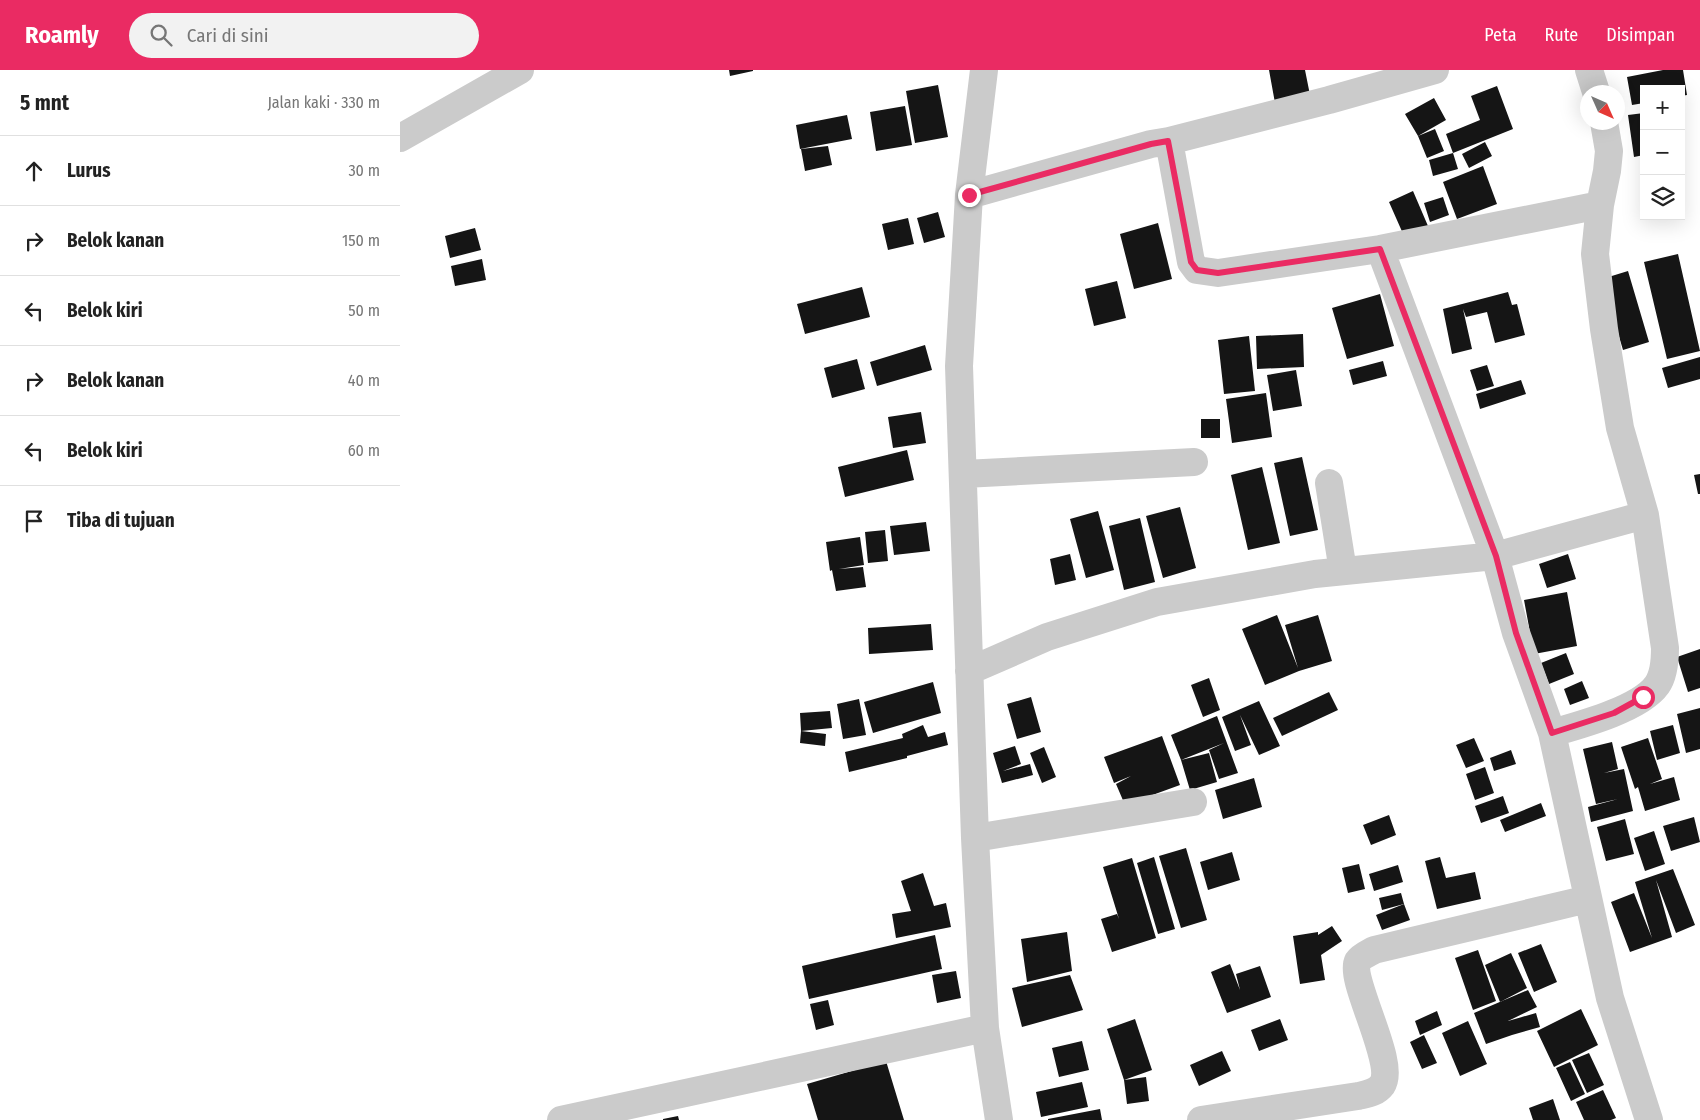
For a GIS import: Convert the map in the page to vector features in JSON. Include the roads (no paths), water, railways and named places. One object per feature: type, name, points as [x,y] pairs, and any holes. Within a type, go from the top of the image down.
[{"type":"street","points":[[400,138],[520,70]]},
{"type":"street","points":[[984,70],[969,195],[959,366],[975,838],[985,1028],[998,1120]]},
{"type":"street","points":[[969,195],[1151,144],[1330,100],[1435,70]]},
{"type":"street","points":[[1589,70],[1594,85]]},
{"type":"street","points":[[1552,733],[1614,713],[1643,697],[1656,687],[1661,678],[1664,664],[1665,648],[1645,515],[1620,428],[1604,329],[1595,254],[1600,205],[1608,171],[1609,151],[1605,130]]},
{"type":"street","points":[[1168,141],[1191,262],[1197,270],[1218,273],[1380,249],[1600,205]]},
{"type":"street","points":[[1380,249],[1496,556],[1516,633],[1552,733],[1610,998],[1649,1120]]},
{"type":"street","points":[[964,474],[1194,462]]},
{"type":"street","points":[[1329,483],[1343,571]]},
{"type":"street","points":[[969,671],[1048,637],[1157,602],[1315,574],[1496,556],[1645,515]]},
{"type":"street","points":[[975,838],[1193,802]]},
{"type":"street","points":[[1201,1120],[1358,1096],[1371,1093],[1381,1086],[1384,1081],[1382,1059],[1371,1017],[1360,986],[1357,968],[1359,959],[1366,954],[1374,950],[1588,899]]},
{"type":"street","points":[[561,1120],[985,1028]]}]
